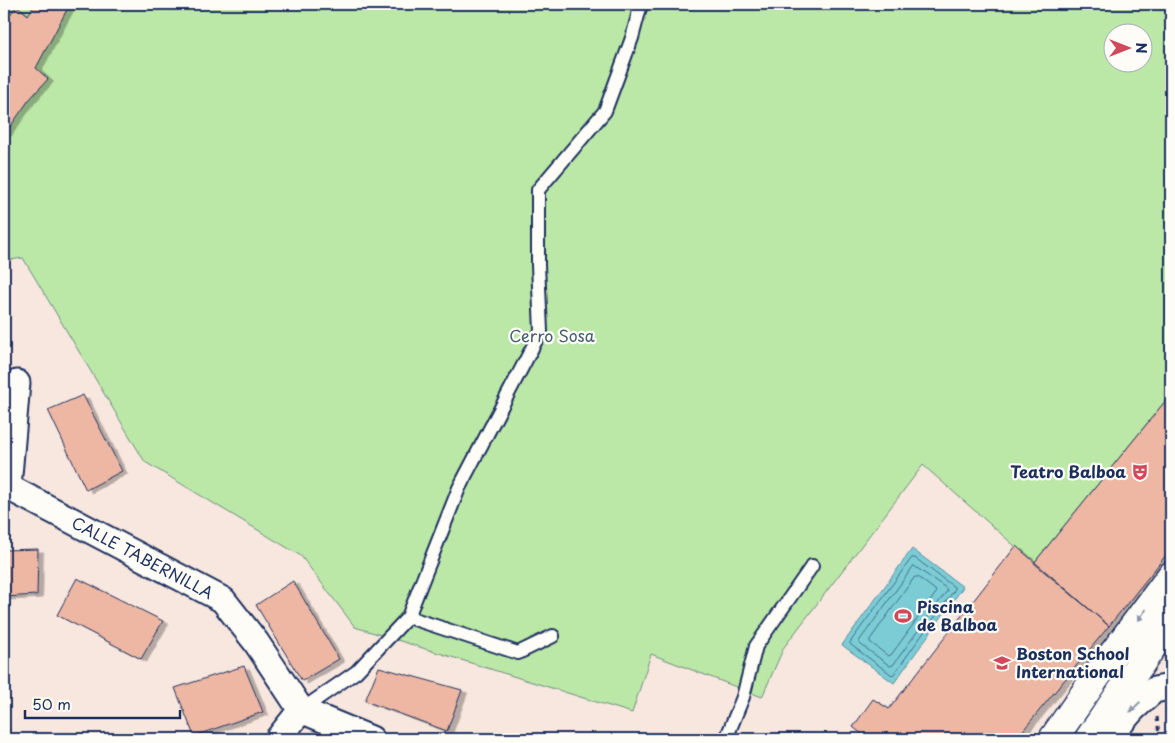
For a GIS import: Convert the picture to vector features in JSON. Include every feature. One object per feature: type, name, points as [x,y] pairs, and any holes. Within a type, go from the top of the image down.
[{"type":"main road","points":[[1053,739],[1101,670],[1171,576]]},
{"type":"main road","points":[[1089,739],[1171,619]]},
{"type":"street","points":[[6,488],[17,383]]},
{"type":"street","name":"CALLE TABERNILLA","points":[[6,488],[223,600],[256,642],[301,710]]},
{"type":"street","points":[[1107,739],[1133,709],[1154,690],[1171,687]]},
{"type":"street","points":[[278,739],[301,710],[371,739]]},
{"type":"lane","points":[[301,710],[356,672],[408,617],[459,488],[541,331],[538,265],[538,190],[605,111],[632,38],[641,4]]},
{"type":"lane","points":[[726,739],[743,697],[756,646],[812,566]]},
{"type":"lane","points":[[408,617],[518,653],[554,636]]},
{"type":"path","points":[[1139,739],[1159,735],[1171,738]]},
{"type":"green space","name":"Cerro Sosa","points":[[4,4],[1171,4],[1171,394],[1034,563],[923,465],[784,647],[762,697],[651,654],[632,713],[355,627],[301,556],[145,462],[23,258],[4,261]]},
{"type":"water","name":"Piscina de Balboa","points":[[912,549],[963,587],[894,683],[842,645]]},
{"type":"building","points":[[35,4],[70,4],[36,68],[48,79],[29,100],[5,134],[4,22],[17,6],[28,15]]},
{"type":"building","name":"Teatro Balboa","points":[[1171,394],[1171,549],[1109,626],[1034,563]]},
{"type":"building","points":[[83,395],[122,471],[86,490],[48,410]]},
{"type":"building","name":"Boston School International","points":[[1016,546],[1109,626],[1016,739],[983,739],[976,735],[972,739],[868,739],[853,727],[873,699],[889,709]]},
{"type":"building","points":[[38,549],[37,595],[4,597],[4,550]]},
{"type":"building","points":[[77,578],[163,621],[141,659],[57,615]]},
{"type":"building","points":[[293,581],[339,659],[302,681],[256,605]]},
{"type":"building","points":[[244,666],[263,712],[194,736],[175,688]]},
{"type":"building","points":[[379,667],[462,690],[447,731],[365,701]]},
{"type":"place","name":"Teatro Balboa","points":[[1140,472]]},
{"type":"place","name":"Piscina de Balboa","points":[[903,616]]},
{"type":"place","name":"Boston School International","points":[[1002,663]]}]
